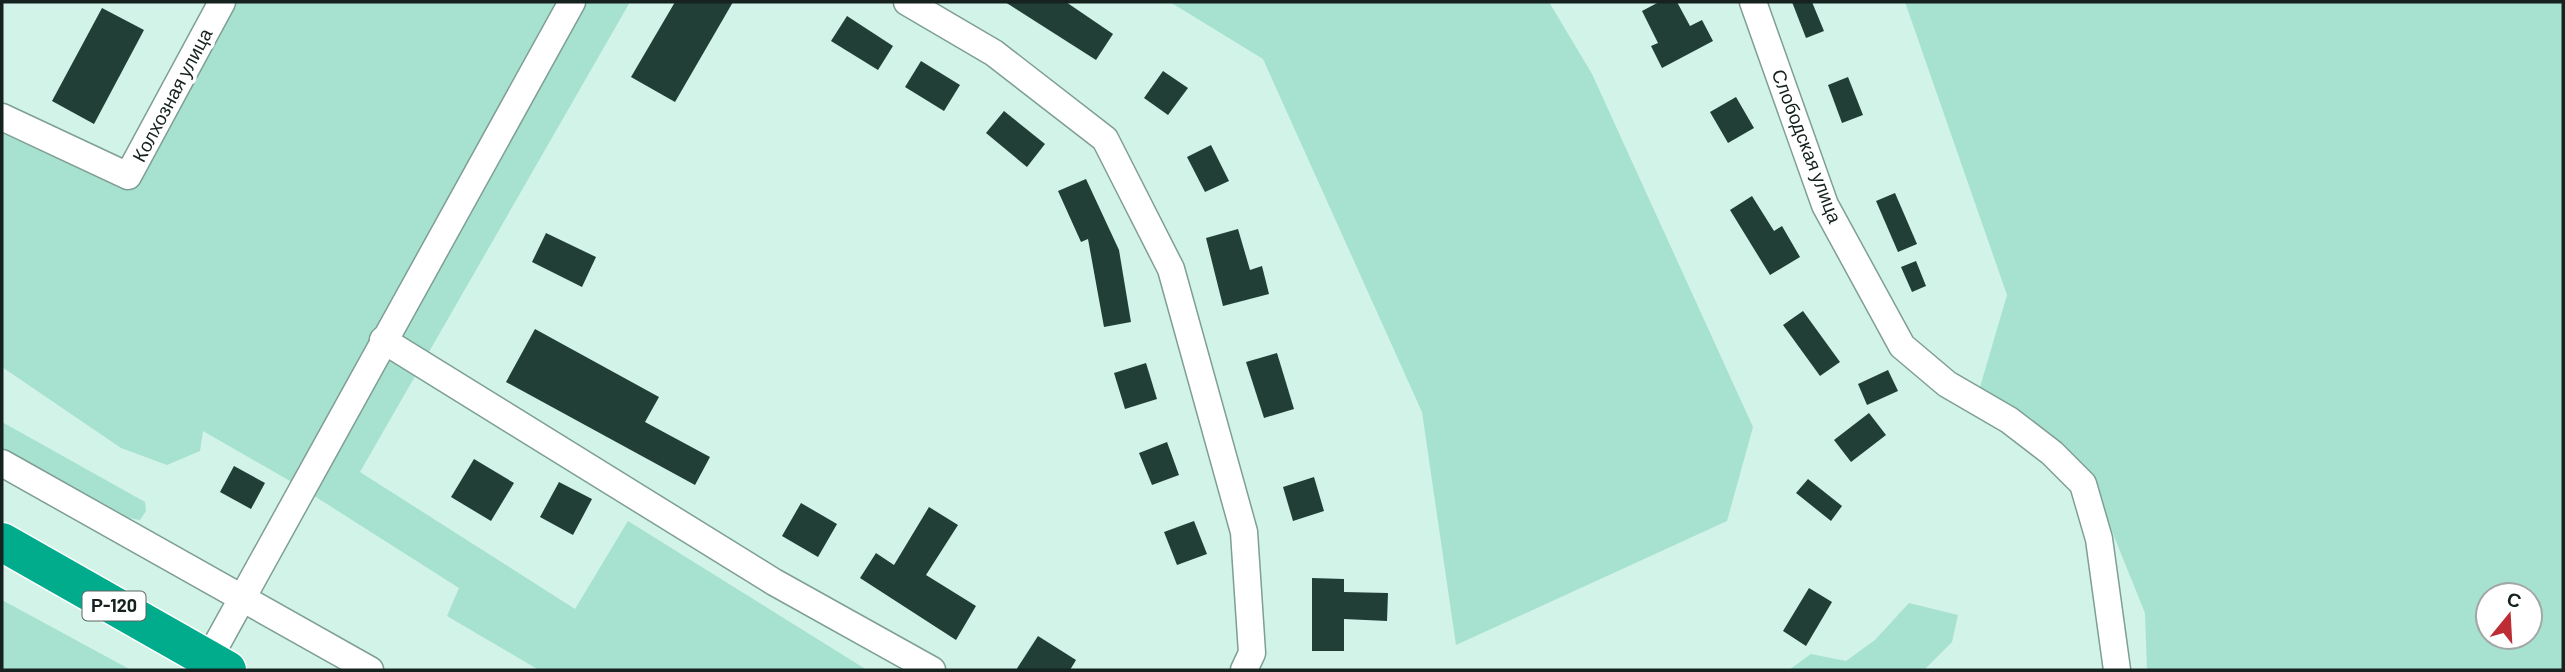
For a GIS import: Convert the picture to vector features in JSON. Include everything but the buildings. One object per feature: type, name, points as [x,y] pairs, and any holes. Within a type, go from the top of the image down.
[{"type":"highway","name":"Р-120","points":[[2,542],[217,665]]},
{"type":"street","name":"Колхозная улица","points":[[2,117],[128,176],[222,2]]},
{"type":"street","points":[[217,665],[240,597],[572,2]]},
{"type":"street","points":[[907,2],[994,53],[1105,139],[1171,270],[1244,532],[1252,653],[1249,668]]},
{"type":"street","name":"Слободская улица","points":[[1753,2],[1825,205],[1902,346],[1947,384],[2009,420],[2052,453],[2082,484],[2099,539],[2117,670]]},
{"type":"street","points":[[383,340],[774,582],[932,670]]},
{"type":"street","points":[[2,463],[370,670]]},
{"type":"green space","points":[[223,2],[630,2],[360,472],[575,609],[628,521],[867,670],[539,670],[447,616],[459,588],[297,485],[203,431],[200,451],[167,465],[121,448],[2,367],[2,132],[121,189]]},
{"type":"green space","points":[[1170,2],[1549,2],[1592,74],[1753,427],[1727,521],[1456,645],[1422,412],[1263,59]]},
{"type":"green space","points":[[1905,2],[2563,2],[2563,670],[2147,670],[2145,613],[2088,472],[1978,394],[2007,295]]},
{"type":"green space","points":[[2,422],[145,502],[146,511],[140,520],[129,518],[2,448]]},
{"type":"green space","points":[[2,600],[131,670],[2,670]]},
{"type":"green space","points":[[1909,603],[1958,615],[1952,642],[1924,670],[1789,670],[1811,654],[1846,661],[1875,640]]}]
